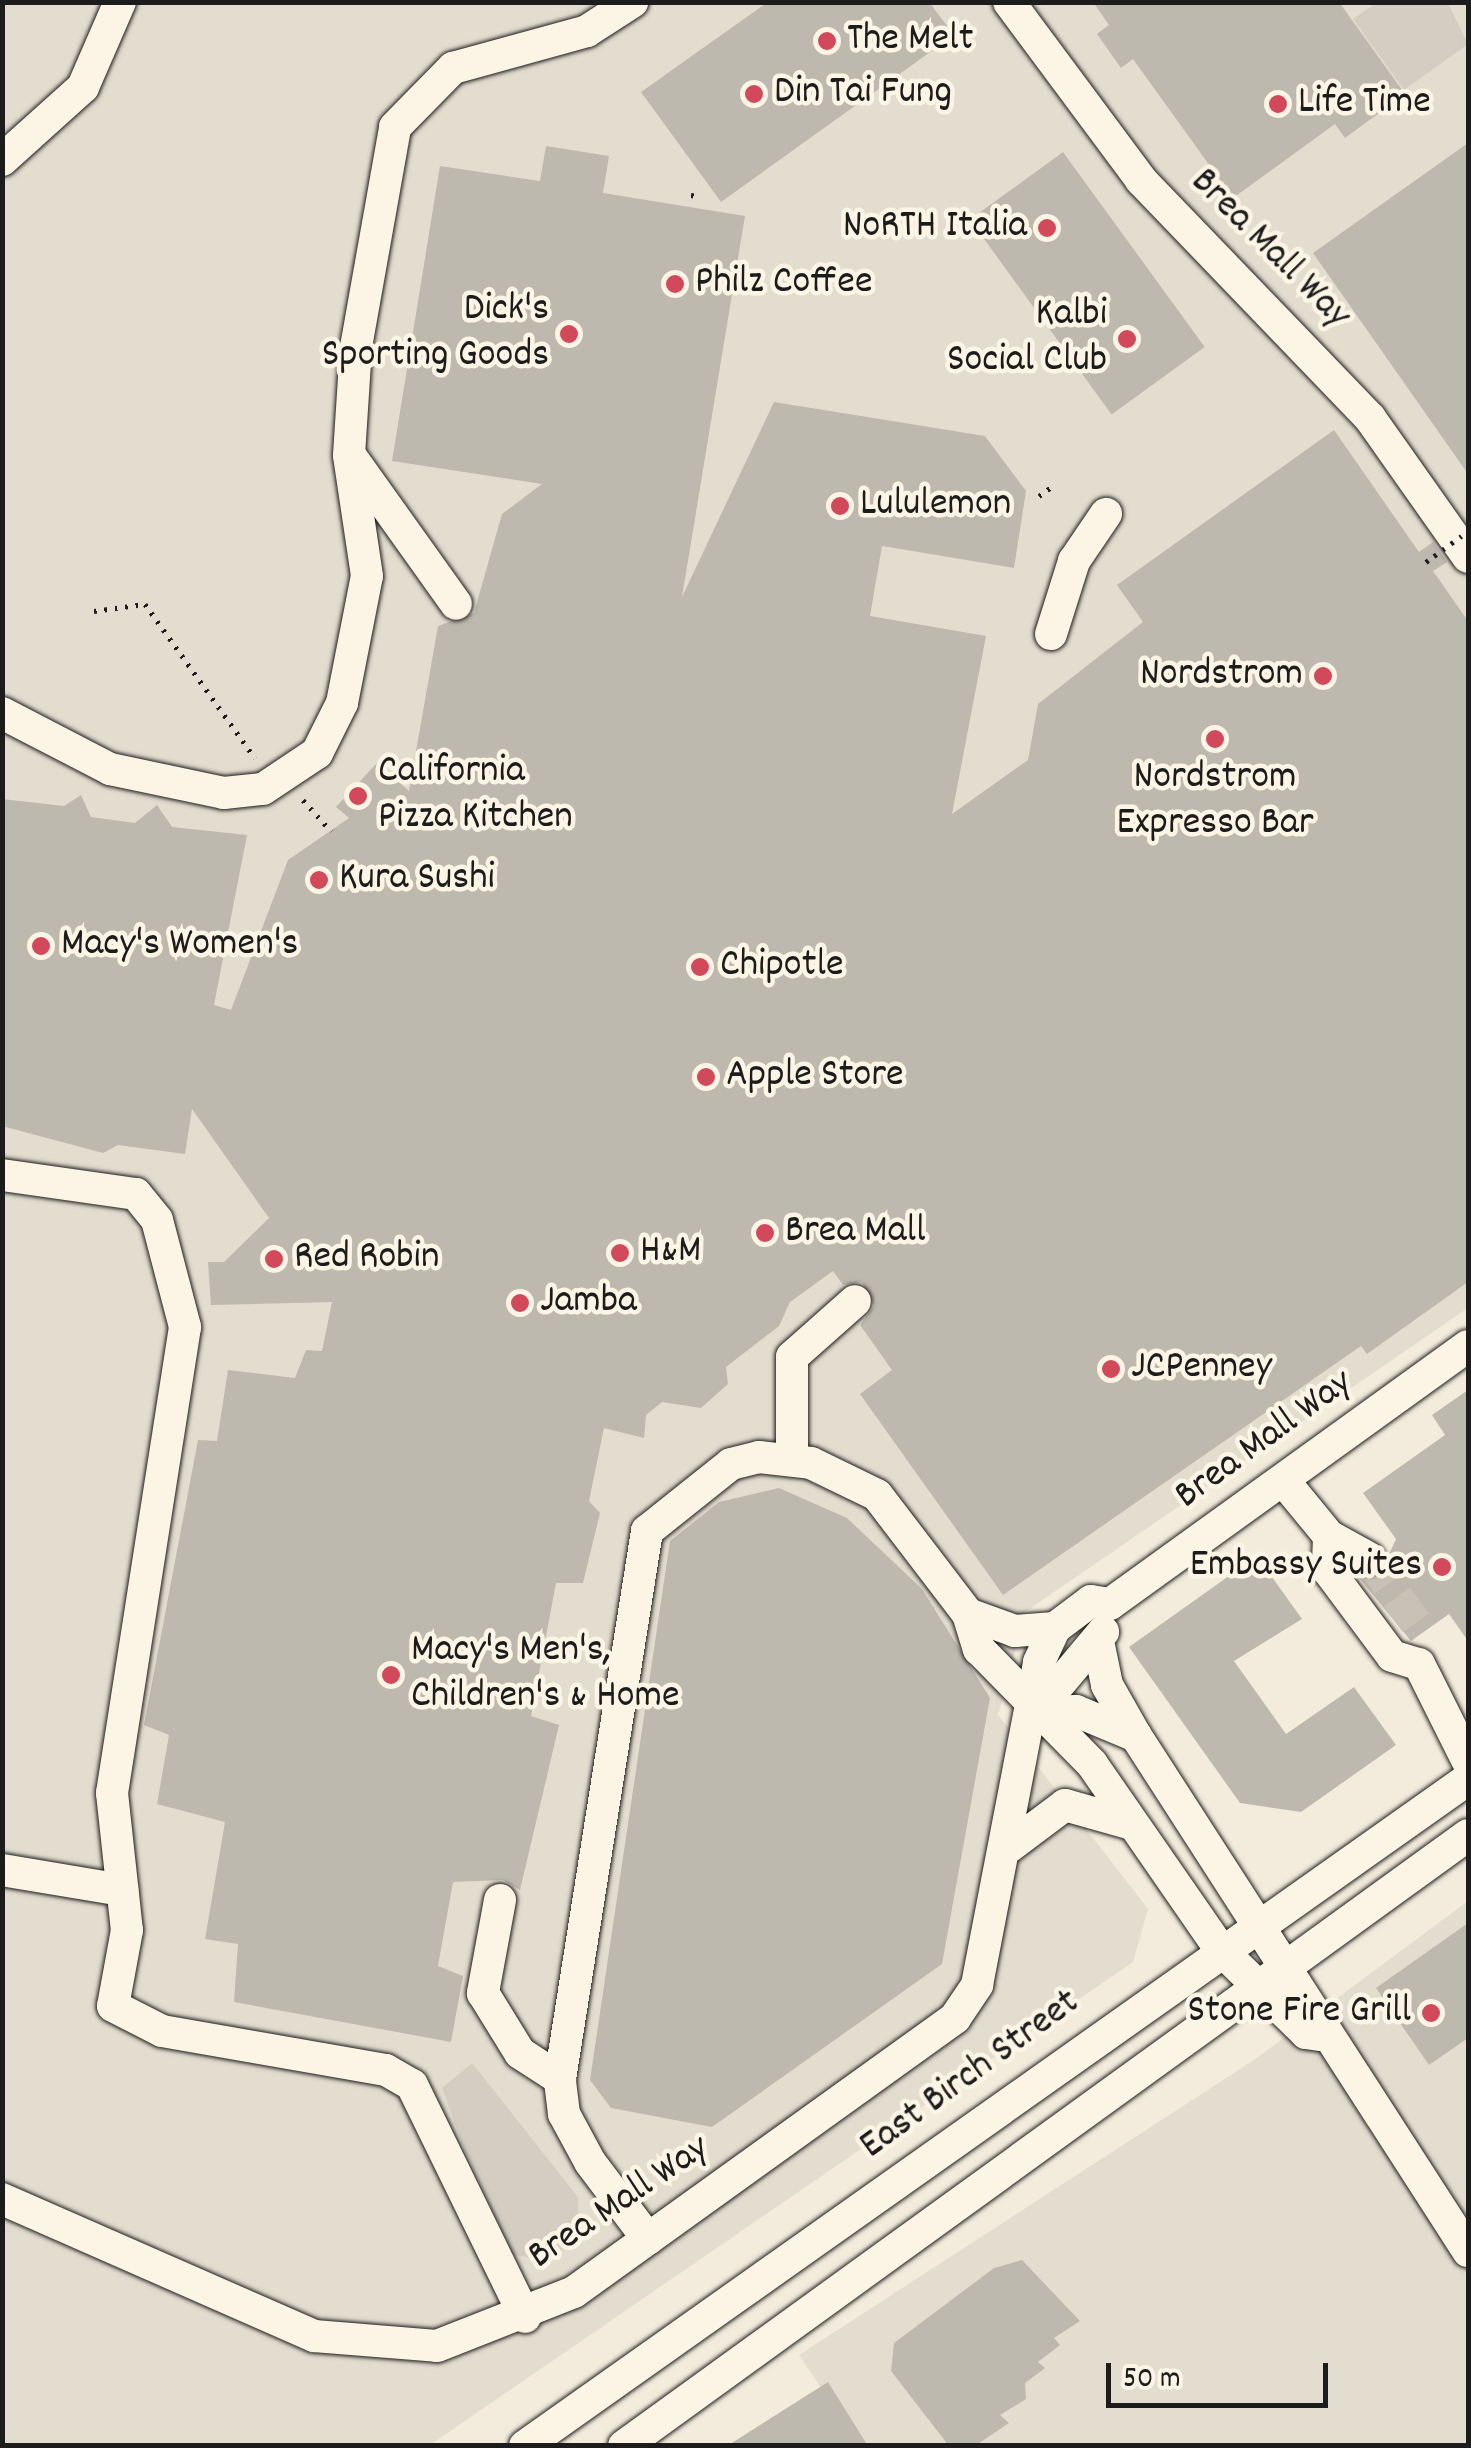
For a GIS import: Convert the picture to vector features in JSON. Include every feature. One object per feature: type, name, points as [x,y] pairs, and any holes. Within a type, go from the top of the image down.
[{"type":"street","points":[[2,160],[83,88],[120,2]]},
{"type":"street","points":[[2,712],[110,770],[161,782],[248,792],[300,768],[342,703],[367,576],[349,455],[378,207],[404,114],[453,68],[587,31],[632,2]]},
{"type":"street","name":"Brea Mall Way","points":[[1009,2],[1141,180],[1370,418],[1468,557]]},
{"type":"street","points":[[349,455],[456,604]]},
{"type":"street","points":[[1052,634],[1074,561],[1106,514]]},
{"type":"street","points":[[2,1175],[136,1194],[157,1220],[185,1327],[112,1793],[128,1930],[113,2006],[121,2016],[169,2033],[386,2070],[412,2086],[524,2316]]},
{"type":"street","points":[[792,1459],[792,1357],[855,1301]]},
{"type":"street","name":"Brea Mall Way","points":[[2,2200],[314,2336],[437,2346],[524,2316],[648,2238],[955,2018],[977,1986],[1035,1713],[1039,1662],[1055,1628],[1090,1601],[1110,1604],[1468,1346]]},
{"type":"street","points":[[648,2238],[590,2162],[564,2114],[560,2079],[647,1531],[717,1470],[760,1457],[792,1459],[877,1496],[968,1614],[979,1649],[1035,1713],[1075,1744],[1222,1950],[1306,2034],[1321,2035]]},
{"type":"street","points":[[1283,1480],[1330,1536],[1369,1558]]},
{"type":"street","points":[[1330,1536],[1328,1570],[1392,1656],[1421,1649],[1468,1762]]},
{"type":"street","points":[[1035,1713],[1098,1641],[1110,1604]]},
{"type":"street","points":[[968,1614],[1015,1631],[1055,1628]]},
{"type":"street","points":[[1098,1641],[1106,1685],[1136,1736],[1288,1963],[1323,2020],[1321,2035],[1468,2251]]},
{"type":"street","points":[[1035,1713],[1076,1711],[1136,1736]]},
{"type":"street","name":"East Birch Street","points":[[524,2446],[1468,1779]]},
{"type":"street","points":[[1009,1847],[1065,1804],[1132,1824]]},
{"type":"street","points":[[624,2446],[1468,1836]]},
{"type":"street","points":[[2,1870],[122,1890]]},
{"type":"street","points":[[500,1900],[483,1992],[520,2053],[560,2079]]},
{"type":"path","points":[[1039,496],[1054,486]]},
{"type":"path","points":[[1426,562],[1468,532]]},
{"type":"path","points":[[94,611],[145,604],[257,760]]},
{"type":"path","points":[[302,799],[331,831]]},
{"type":"shaded area","points":[[3,3],[1468,3],[1468,1308],[1025,1612],[998,1715],[1148,1909],[1133,1962],[430,2445],[3,2446]]},
{"type":"shaded area","points":[[1376,3],[1448,3],[1468,44],[1404,90],[1353,19]]},
{"type":"shaded area","points":[[1468,1901],[1468,2445],[860,2445],[799,2355],[1254,2060]]},
{"type":"shaded area","points":[[472,2063],[578,2197],[579,2233],[551,2260],[513,2255],[461,2141],[442,2088]]},
{"type":"building","points":[[768,2],[929,2],[954,35],[721,202],[641,92]]},
{"type":"building","name":"Life Time","points":[[1093,2],[1339,2],[1405,94],[1345,138],[1335,124],[1233,198],[1133,59],[1121,68],[1097,34],[1109,25]]},
{"type":"building","points":[[1468,143],[1468,474],[1313,253]]},
{"type":"building","name":"Brea Mall","points":[[546,146],[609,156],[603,193],[745,216],[682,597],[774,402],[985,436],[1026,491],[1014,568],[882,546],[870,616],[986,636],[952,814],[1028,760],[1038,704],[1143,622],[1117,585],[1334,430],[1419,552],[1433,542],[1447,562],[1433,571],[1468,621],[1468,1282],[1367,1354],[1361,1346],[1003,1595],[860,1394],[892,1370],[860,1325],[874,1306],[862,1282],[843,1285],[833,1271],[790,1302],[779,1326],[726,1367],[728,1384],[701,1408],[662,1402],[646,1415],[644,1438],[604,1428],[589,1501],[600,1513],[583,1583],[556,1583],[531,1716],[559,1725],[520,1890],[503,1880],[453,1882],[438,1966],[463,1976],[451,2042],[234,2002],[238,1944],[205,1939],[225,1822],[157,1804],[169,1735],[144,1725],[198,1440],[217,1441],[228,1370],[295,1378],[306,1350],[322,1351],[332,1302],[211,1305],[208,1262],[224,1262],[269,1218],[192,1109],[185,1154],[118,1145],[103,1153],[2,1126],[2,799],[64,806],[81,795],[91,817],[135,823],[157,805],[172,827],[247,835],[214,1005],[231,1010],[288,860],[349,818],[336,807],[377,763],[409,791],[438,626],[474,613],[502,514],[542,484],[392,461],[440,166],[540,181]]},
{"type":"building","points":[[1063,152],[1205,347],[1112,415],[970,220]]},
{"type":"building","name":"Embassy Suites","points":[[1468,1390],[1468,1641],[1449,1614],[1411,1641],[1355,1573],[1380,1574],[1396,1539],[1363,1493],[1445,1435],[1432,1415]]},
{"type":"building","points":[[779,1488],[847,1518],[922,1589],[990,1698],[942,1964],[712,2127],[611,2108],[590,2080],[670,1541],[719,1502]]},
{"type":"building","points":[[1257,1556],[1302,1619],[1234,1661],[1286,1734],[1354,1687],[1396,1745],[1301,1812],[1240,1803],[1129,1647]]},
{"type":"building","name":"Stone Fire Grill","points":[[1468,1923],[1468,2038],[1429,2065],[1376,1988]]},
{"type":"building","points":[[1022,2260],[1080,2321],[1054,2338],[1060,2345],[1038,2362],[1045,2368],[1025,2383],[1026,2399],[1000,2415],[1009,2423],[975,2446],[949,2446],[891,2371],[894,2343],[994,2268]]},
{"type":"building","points":[[828,2382],[868,2446],[727,2446]]},
{"type":"tunnel","points":[[1369,1558],[1423,1633]]},
{"type":"place","name":"The Melt","points":[[827,41]]},
{"type":"place","name":"Din Tai Fung","points":[[754,94]]},
{"type":"place","name":"Life Time","points":[[1278,104]]},
{"type":"place","name":"NoRTH Italia","points":[[1047,228]]},
{"type":"place","name":"Philz Coffee","points":[[675,284]]},
{"type":"place","name":"Dick's Sporting Goods","points":[[569,334]]},
{"type":"place","name":"Kalbi Social Club","points":[[1127,339]]},
{"type":"place","name":"Lululemon","points":[[840,506]]},
{"type":"place","name":"Nordstrom","points":[[1323,676]]},
{"type":"place","name":"Nordstrom Expresso Bar","points":[[1215,739]]},
{"type":"place","name":"California Pizza Kitchen","points":[[358,796]]},
{"type":"place","name":"Kura Sushi","points":[[319,880]]},
{"type":"place","name":"Macy's Women's","points":[[41,946]]},
{"type":"place","name":"Chipotle","points":[[700,967]]},
{"type":"place","name":"Apple Store","points":[[706,1077]]},
{"type":"place","name":"Brea Mall","points":[[765,1233]]},
{"type":"place","name":"H&M","points":[[620,1253]]},
{"type":"place","name":"Red Robin","points":[[274,1259]]},
{"type":"place","name":"Jamba","points":[[520,1303]]},
{"type":"place","name":"JCPenney","points":[[1111,1369]]},
{"type":"place","name":"Embassy Suites","points":[[1442,1567]]},
{"type":"place","name":"Macy's Men's, Children's & Home","points":[[391,1675]]},
{"type":"place","name":"Stone Fire Grill","points":[[1431,2013]]}]
